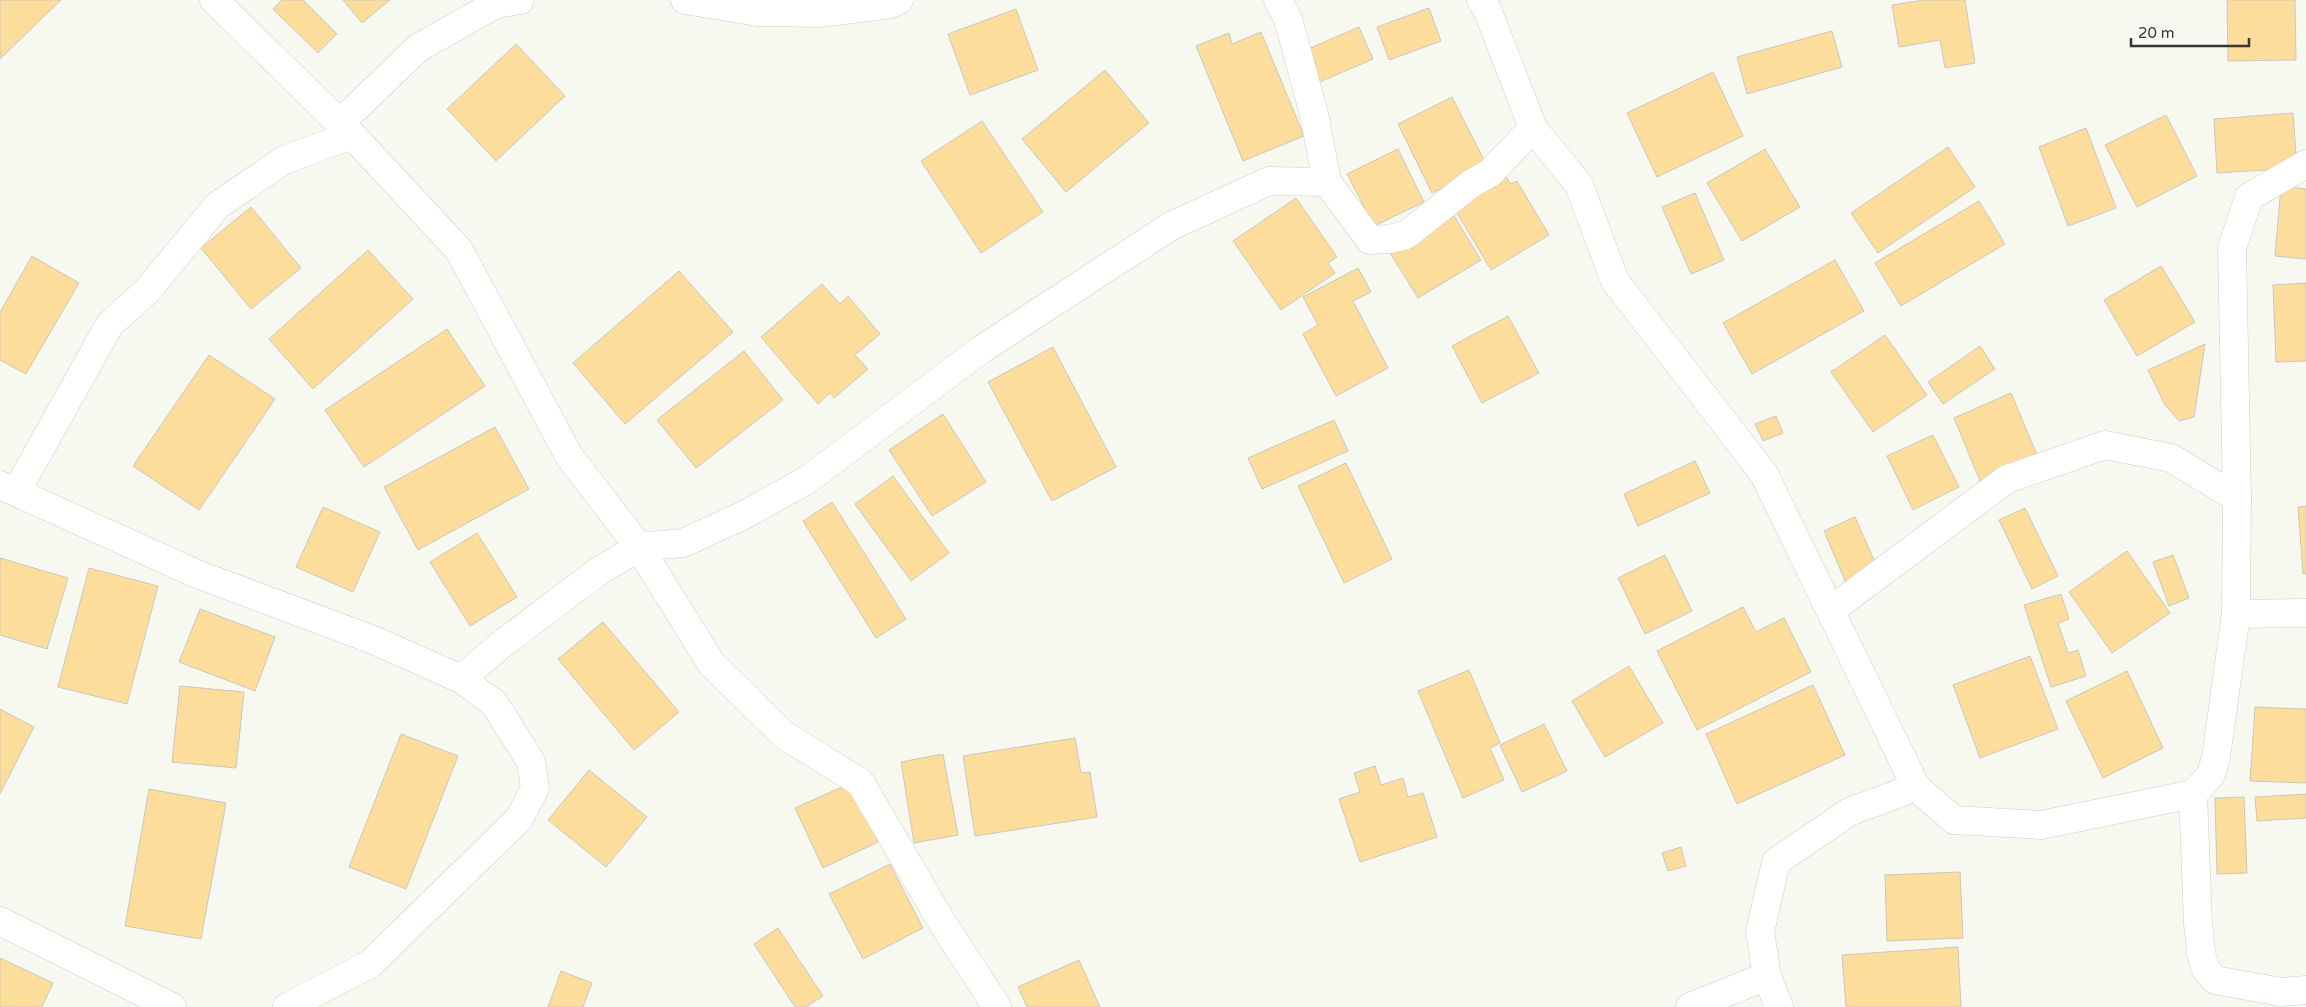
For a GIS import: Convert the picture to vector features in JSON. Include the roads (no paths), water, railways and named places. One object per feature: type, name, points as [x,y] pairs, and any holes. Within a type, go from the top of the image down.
[{"type":"street","points":[[214,0],[346,129],[459,250],[569,456],[639,547],[711,663],[784,735],[860,782],[943,924],[997,1007]]},
{"type":"street","points":[[287,1007],[370,964],[519,819],[535,788],[531,762],[494,703],[461,680],[376,641],[198,574],[8,488],[110,324],[146,292],[218,205],[284,160],[346,129],[418,48],[496,4],[520,0]]},
{"type":"street","points":[[685,0],[758,12],[821,13],[891,4],[900,0]]},
{"type":"street","points":[[1278,0],[1288,19],[1314,114],[1328,182],[1370,240],[1389,239],[1406,234],[1472,184],[1490,173],[1533,128]]},
{"type":"street","points":[[1481,0],[1487,9],[1533,128],[1579,185],[1615,282],[1764,474],[1916,787],[1954,820],[2041,825],[2193,794],[2211,775],[2216,757],[2236,614],[2238,498],[2232,248],[2249,197],[2306,164]]},
{"type":"street","points":[[461,680],[502,644],[599,571],[639,547],[684,543],[744,515],[807,480],[979,351],[1171,226],[1269,181],[1328,182]]},
{"type":"street","points":[[1831,610],[2007,479],[2105,445],[2171,458],[2238,498]]},
{"type":"street","points":[[2236,614],[2306,614]]},
{"type":"street","points":[[1779,1007],[1767,976],[1760,932],[1776,862],[1849,812],[1916,787]]},
{"type":"street","points":[[2193,794],[2198,923],[2201,953],[2206,970],[2215,980],[2281,992],[2306,990]]},
{"type":"street","points":[[0,921],[172,1007]]},
{"type":"street","points":[[1690,1007],[1767,976]]}]
